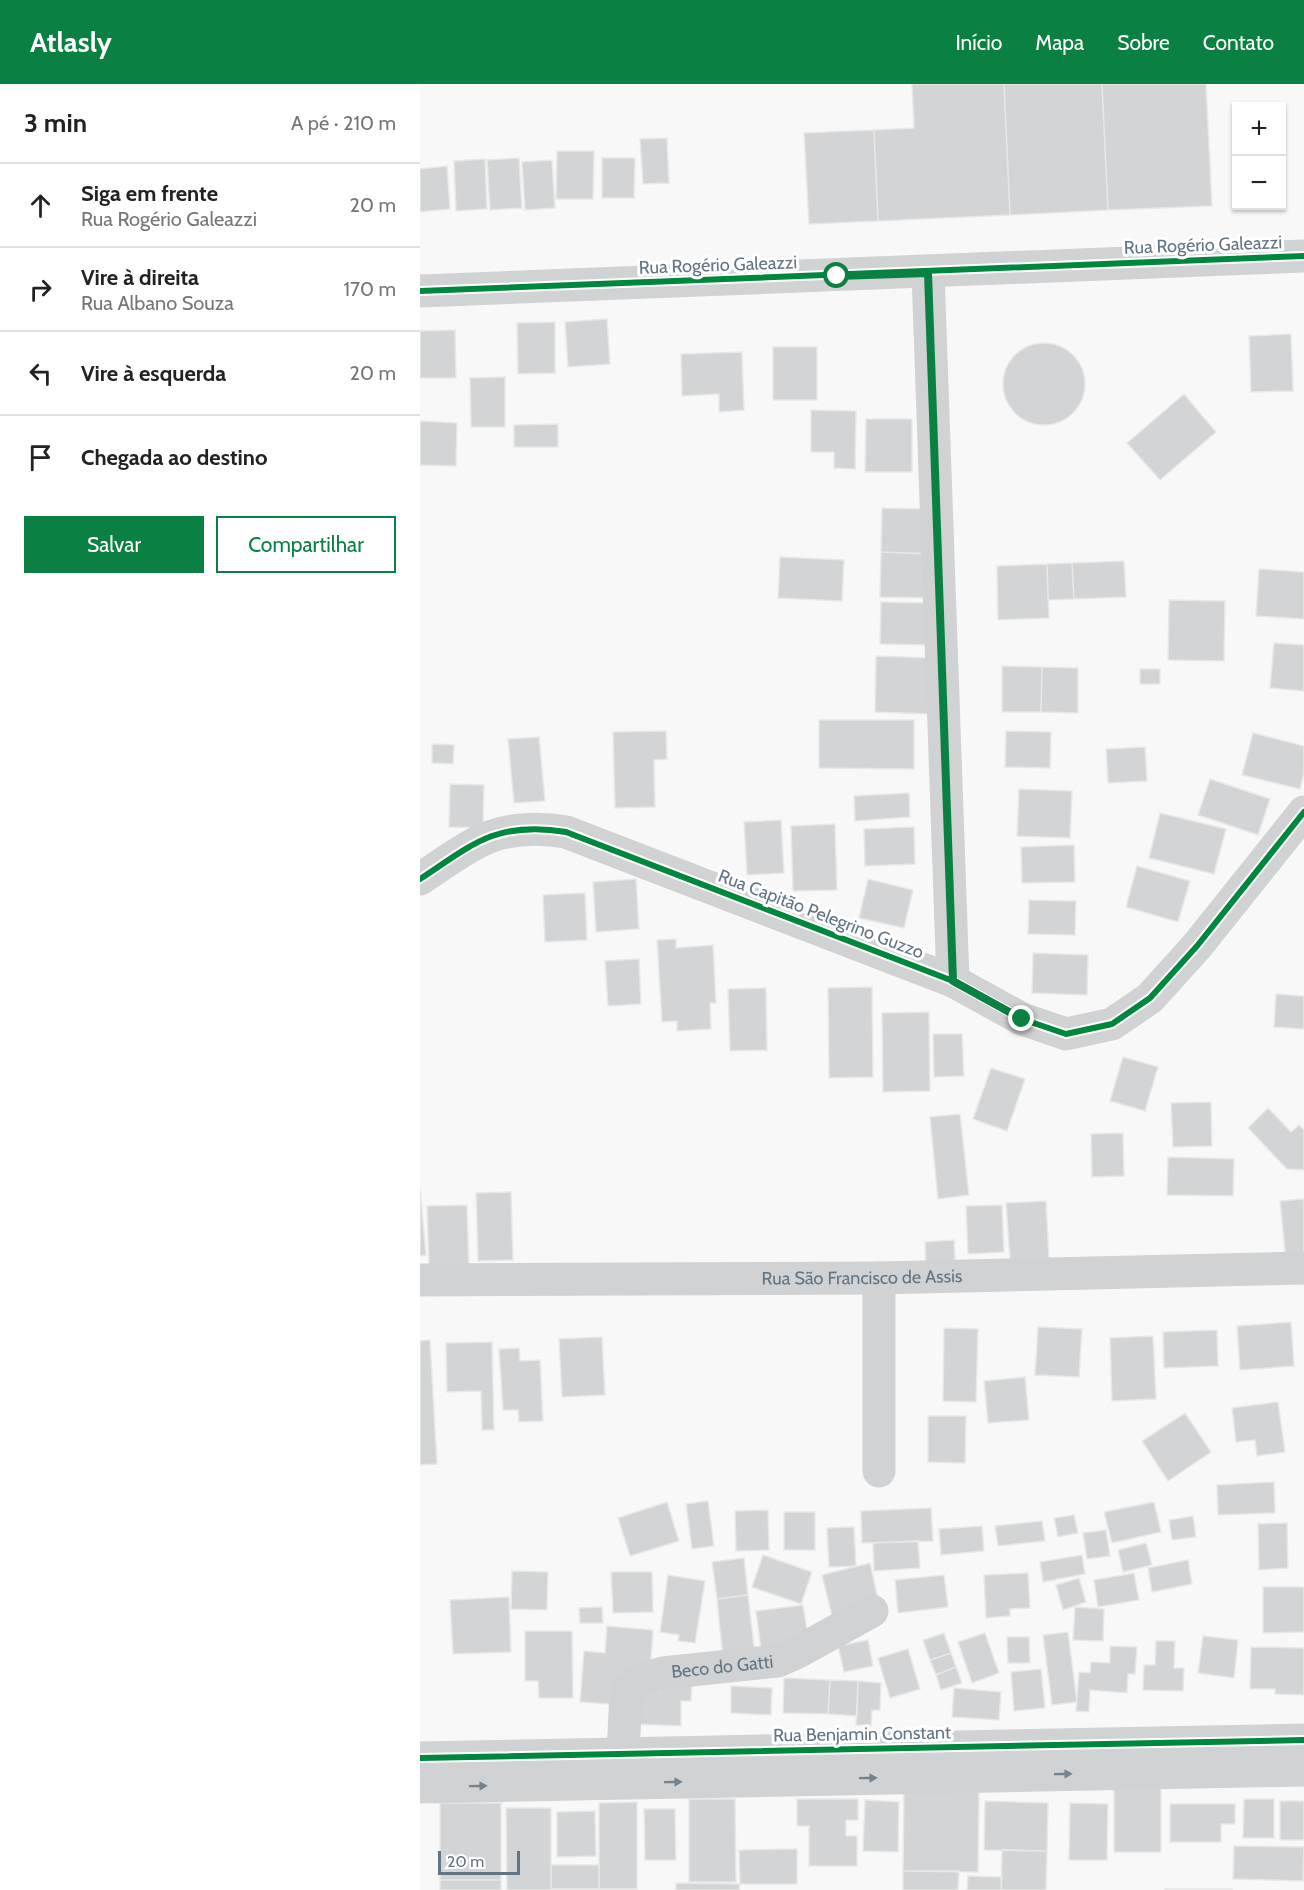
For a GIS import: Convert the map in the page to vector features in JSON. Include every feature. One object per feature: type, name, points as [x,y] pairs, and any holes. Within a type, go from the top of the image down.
[{"type":"street","name":"Rua Rogério Galeazzi","points":[[420,291],[928,273],[1296,249]]},
{"type":"street","points":[[928,273],[953,981]]},
{"type":"street","name":"Rua Capitão Pelegrino Guzzo","points":[[420,879],[453,857],[493,836],[541,828],[566,832],[953,981],[1022,1019],[1066,1034],[1112,1023],[1150,999],[1197,946],[1304,812]]},
{"type":"street","name":"Rua São Francisco de Assis","points":[[420,1280],[879,1278],[1304,1268]]},
{"type":"street","points":[[879,1278],[879,1471]]},
{"type":"street","name":"Beco do Gatti","points":[[623,1754],[626,1694],[629,1688],[643,1679],[663,1673],[778,1661],[872,1611]]},
{"type":"street","name":"Rua Benjamin Constant","points":[[420,1758],[1304,1740]]},
{"type":"street","points":[[420,1787],[1304,1770]]},
{"type":"building","points":[[912,84],[1004,84],[1010,215],[878,221],[874,130],[914,128]]},
{"type":"building","points":[[1004,84],[1102,84],[1108,210],[1010,215]]},
{"type":"building","points":[[1102,84],[1206,84],[1212,206],[1108,210]]},
{"type":"building","points":[[874,130],[878,221],[809,224],[804,133]]},
{"type":"building","points":[[667,138],[669,183],[643,184],[640,139]]},
{"type":"building","points":[[557,151],[594,151],[593,199],[556,199]]},
{"type":"building","points":[[519,158],[522,208],[490,210],[487,160]]},
{"type":"building","points":[[602,158],[635,158],[634,198],[602,198]]},
{"type":"building","points":[[485,159],[487,209],[456,211],[454,161]]},
{"type":"building","points":[[552,160],[555,208],[525,210],[522,162]]},
{"type":"building","points":[[447,166],[450,209],[420,212],[420,169]]},
{"type":"building","points":[[607,319],[610,364],[568,367],[565,322]]},
{"type":"building","points":[[555,322],[555,373],[518,374],[517,323]]},
{"type":"building","points":[[455,330],[456,378],[420,378],[420,331]]},
{"type":"building","points":[[1291,334],[1293,391],[1251,392],[1249,336]]},
{"type":"building","points":[[1044,343],[1060,346],[1073,355],[1082,368],[1085,384],[1082,400],[1073,413],[1060,422],[1044,425],[1028,422],[1015,413],[1006,400],[1003,384],[1006,368],[1015,355],[1028,346]]},
{"type":"building","points":[[773,347],[817,347],[817,400],[773,400]]},
{"type":"building","points":[[742,352],[744,410],[719,412],[719,394],[682,396],[681,354]]},
{"type":"building","points":[[505,377],[505,427],[471,427],[470,378]]},
{"type":"building","points":[[1184,394],[1216,432],[1160,480],[1127,443]]},
{"type":"building","points":[[811,410],[856,411],[855,469],[834,468],[834,452],[811,452]]},
{"type":"building","points":[[866,419],[912,419],[912,472],[865,472]]},
{"type":"building","points":[[420,421],[457,423],[456,466],[420,465]]},
{"type":"building","points":[[558,424],[558,447],[514,447],[514,425]]},
{"type":"building","points":[[882,508],[931,509],[930,554],[881,552]]},
{"type":"building","points":[[881,552],[930,554],[929,598],[880,597]]},
{"type":"building","points":[[780,557],[844,560],[842,601],[778,598]]},
{"type":"building","points":[[1124,561],[1126,597],[1074,599],[1072,563]]},
{"type":"building","points":[[1072,563],[1074,599],[1048,600],[1047,564]]},
{"type":"building","points":[[1047,564],[1049,618],[998,620],[997,566]]},
{"type":"building","points":[[1259,569],[1304,572],[1304,619],[1256,616]]},
{"type":"building","points":[[1169,600],[1225,601],[1224,661],[1168,660]]},
{"type":"building","points":[[881,602],[931,603],[930,645],[880,644]]},
{"type":"building","points":[[1274,643],[1304,645],[1304,691],[1270,688]]},
{"type":"building","points":[[876,656],[932,658],[930,714],[875,712]]},
{"type":"building","points":[[1002,666],[1042,667],[1041,712],[1002,712]]},
{"type":"building","points":[[1042,667],[1078,668],[1078,713],[1041,712]]},
{"type":"building","points":[[1140,669],[1160,669],[1160,684],[1140,684]]},
{"type":"building","points":[[819,720],[914,720],[914,769],[819,768]]},
{"type":"building","points":[[666,731],[667,759],[654,760],[655,807],[615,808],[613,732]]},
{"type":"building","points":[[1006,731],[1051,732],[1050,768],[1005,767]]},
{"type":"building","points":[[1253,733],[1304,746],[1304,773],[1300,789],[1242,775]]},
{"type":"building","points":[[539,737],[545,801],[514,803],[508,739]]},
{"type":"building","points":[[432,744],[454,745],[453,764],[432,763]]},
{"type":"building","points":[[1145,747],[1147,781],[1108,783],[1106,749]]},
{"type":"building","points":[[1210,779],[1270,799],[1258,835],[1198,815]]},
{"type":"building","points":[[450,784],[484,785],[483,828],[449,827]]},
{"type":"building","points":[[1019,789],[1072,791],[1070,838],[1017,836]]},
{"type":"building","points":[[909,793],[910,817],[855,821],[854,796]]},
{"type":"building","points":[[1160,813],[1226,829],[1214,874],[1149,858]]},
{"type":"building","points":[[781,820],[784,873],[747,875],[744,822]]},
{"type":"building","points":[[835,824],[837,890],[793,891],[791,826]]},
{"type":"building","points":[[914,827],[915,864],[865,866],[864,829]]},
{"type":"building","points":[[1074,845],[1075,882],[1022,883],[1021,847]]},
{"type":"building","points":[[1137,866],[1190,881],[1178,922],[1126,907]]},
{"type":"building","points":[[636,879],[639,929],[596,932],[593,882]]},
{"type":"building","points":[[868,879],[913,890],[904,928],[859,918]]},
{"type":"building","points":[[585,893],[587,940],[545,942],[543,895]]},
{"type":"building","points":[[1029,900],[1076,901],[1075,935],[1028,934]]},
{"type":"building","points":[[676,939],[676,948],[713,945],[716,1003],[710,1003],[711,1029],[677,1031],[677,1021],[662,1022],[657,940]]},
{"type":"building","points":[[1033,953],[1088,955],[1087,995],[1032,993]]},
{"type":"building","points":[[639,959],[641,1004],[608,1006],[605,961]]},
{"type":"building","points":[[872,987],[873,1077],[829,1078],[828,988]]},
{"type":"building","points":[[766,988],[767,1050],[730,1051],[728,989]]},
{"type":"building","points":[[1276,994],[1304,996],[1304,1029],[1274,1027]]},
{"type":"building","points":[[929,1012],[930,1091],[883,1092],[882,1013]]},
{"type":"building","points":[[933,1034],[962,1034],[964,1076],[934,1077]]},
{"type":"building","points":[[1123,1057],[1158,1067],[1145,1111],[1110,1101]]},
{"type":"building","points":[[991,1068],[1025,1079],[1007,1131],[973,1119]]},
{"type":"building","points":[[1211,1102],[1212,1146],[1173,1147],[1171,1103]]},
{"type":"building","points":[[1268,1108],[1291,1132],[1299,1125],[1304,1130],[1304,1170],[1287,1169],[1248,1128]]},
{"type":"building","points":[[960,1114],[969,1195],[938,1199],[930,1117]]},
{"type":"building","points":[[1123,1133],[1124,1176],[1092,1177],[1091,1134]]},
{"type":"building","points":[[1168,1157],[1234,1159],[1233,1196],[1167,1195]]},
{"type":"building","points":[[420,1188],[426,1255],[420,1256]]},
{"type":"building","points":[[511,1192],[513,1260],[478,1261],[476,1193]]},
{"type":"building","points":[[1304,1199],[1304,1259],[1286,1261],[1280,1201]]},
{"type":"building","points":[[1046,1201],[1049,1259],[1010,1261],[1006,1203]]},
{"type":"building","points":[[467,1205],[469,1267],[429,1268],[427,1206]]},
{"type":"building","points":[[1002,1205],[1004,1252],[968,1254],[966,1206]]},
{"type":"building","points":[[954,1240],[956,1272],[926,1273],[925,1242]]},
{"type":"building","points":[[1291,1322],[1294,1366],[1240,1370],[1237,1326]]},
{"type":"building","points":[[1038,1327],[1082,1329],[1079,1377],[1035,1375]]},
{"type":"building","points":[[944,1328],[978,1329],[976,1402],[943,1401]]},
{"type":"building","points":[[1217,1330],[1218,1366],[1164,1368],[1163,1332]]},
{"type":"building","points":[[1153,1336],[1156,1399],[1112,1401],[1110,1338]]},
{"type":"building","points":[[602,1337],[605,1395],[562,1397],[559,1339]]},
{"type":"building","points":[[430,1340],[437,1464],[420,1465],[420,1341]]},
{"type":"building","points":[[492,1342],[494,1430],[482,1430],[481,1391],[447,1392],[446,1343]]},
{"type":"building","points":[[519,1348],[520,1361],[540,1360],[543,1421],[519,1422],[518,1410],[503,1410],[499,1349]]},
{"type":"building","points":[[1025,1377],[1029,1420],[988,1423],[984,1381]]},
{"type":"building","points":[[1278,1402],[1285,1452],[1257,1456],[1255,1440],[1236,1442],[1232,1408]]},
{"type":"building","points":[[1185,1413],[1211,1452],[1168,1481],[1142,1441]]},
{"type":"building","points":[[928,1416],[966,1416],[965,1463],[928,1462]]},
{"type":"building","points":[[1274,1482],[1275,1513],[1218,1515],[1217,1485]]},
{"type":"building","points":[[708,1501],[714,1546],[692,1549],[686,1504]]},
{"type":"building","points":[[667,1502],[679,1541],[630,1556],[618,1518]]},
{"type":"building","points":[[1154,1502],[1161,1532],[1112,1543],[1104,1512]]},
{"type":"building","points":[[931,1508],[933,1541],[862,1543],[861,1511]]},
{"type":"building","points":[[768,1510],[769,1550],[736,1551],[735,1511]]},
{"type":"building","points":[[784,1512],[815,1512],[815,1550],[784,1550]]},
{"type":"building","points":[[1074,1515],[1078,1533],[1058,1537],[1054,1518]]},
{"type":"building","points":[[1193,1516],[1196,1537],[1172,1540],[1169,1520]]},
{"type":"building","points":[[1042,1521],[1045,1541],[998,1546],[995,1526]]},
{"type":"building","points":[[1287,1523],[1288,1568],[1259,1570],[1258,1524]]},
{"type":"building","points":[[982,1526],[984,1551],[941,1555],[939,1529]]},
{"type":"building","points":[[854,1527],[856,1566],[829,1567],[827,1528]]},
{"type":"building","points":[[1106,1530],[1110,1556],[1087,1559],[1083,1533]]},
{"type":"building","points":[[918,1541],[920,1568],[874,1571],[873,1543]]},
{"type":"building","points":[[1146,1543],[1152,1565],[1123,1572],[1118,1550]]},
{"type":"building","points":[[763,1555],[812,1572],[801,1604],[752,1587]]},
{"type":"building","points":[[1082,1555],[1085,1574],[1043,1582],[1040,1562]]},
{"type":"building","points":[[744,1558],[748,1595],[717,1599],[712,1562]]},
{"type":"building","points":[[1188,1560],[1192,1584],[1152,1592],[1148,1568]]},
{"type":"building","points":[[870,1563],[880,1608],[833,1620],[822,1575]]},
{"type":"building","points":[[512,1571],[548,1572],[547,1610],[511,1609]]},
{"type":"building","points":[[611,1572],[652,1572],[653,1612],[613,1613]]},
{"type":"building","points":[[1028,1573],[1030,1608],[1010,1609],[1010,1616],[986,1618],[984,1575]]},
{"type":"building","points":[[1134,1573],[1139,1600],[1098,1607],[1094,1580]]},
{"type":"building","points":[[668,1575],[705,1581],[695,1643],[678,1641],[679,1635],[660,1632]]},
{"type":"building","points":[[944,1575],[948,1607],[898,1613],[895,1580]]},
{"type":"building","points":[[1079,1578],[1086,1602],[1063,1610],[1056,1585]]},
{"type":"building","points":[[1263,1587],[1304,1587],[1304,1632],[1263,1633]]},
{"type":"building","points":[[748,1595],[755,1655],[723,1659],[717,1599]]},
{"type":"building","points":[[509,1597],[511,1652],[453,1654],[450,1600]]},
{"type":"building","points":[[803,1605],[809,1643],[761,1649],[756,1611]]},
{"type":"building","points":[[602,1607],[603,1623],[580,1623],[579,1608]]},
{"type":"building","points":[[1075,1607],[1104,1609],[1103,1641],[1073,1640]]},
{"type":"building","points":[[607,1626],[653,1630],[650,1673],[624,1705],[580,1702],[584,1651],[605,1653]]},
{"type":"building","points":[[525,1631],[572,1631],[573,1698],[539,1698],[538,1681],[525,1681]]},
{"type":"building","points":[[1068,1632],[1077,1702],[1052,1705],[1043,1635]]},
{"type":"building","points":[[944,1633],[951,1653],[930,1660],[923,1640]]},
{"type":"building","points":[[985,1633],[999,1673],[972,1683],[958,1642]]},
{"type":"building","points":[[1203,1636],[1238,1640],[1234,1678],[1198,1673]]},
{"type":"building","points":[[1007,1637],[1029,1637],[1030,1663],[1008,1663]]},
{"type":"building","points":[[868,1640],[873,1666],[844,1672],[838,1646]]},
{"type":"building","points":[[1156,1641],[1175,1641],[1174,1668],[1184,1668],[1183,1691],[1143,1690],[1144,1665],[1155,1665]]},
{"type":"building","points":[[1110,1646],[1137,1647],[1135,1674],[1128,1674],[1127,1693],[1090,1690],[1089,1712],[1076,1711],[1079,1672],[1090,1673],[1091,1662],[1110,1663]]},
{"type":"building","points":[[1251,1647],[1304,1648],[1304,1695],[1275,1694],[1275,1689],[1250,1689]]},
{"type":"building","points":[[908,1649],[920,1689],[890,1698],[878,1658]]},
{"type":"building","points":[[951,1653],[956,1667],[936,1675],[930,1660]]},
{"type":"building","points":[[956,1667],[962,1683],[941,1690],[936,1675]]},
{"type":"building","points":[[1041,1669],[1045,1708],[1014,1711],[1011,1672]]},
{"type":"building","points":[[784,1678],[830,1680],[828,1714],[783,1713]]},
{"type":"building","points":[[661,1680],[692,1682],[691,1701],[681,1701],[681,1726],[635,1724],[637,1690],[660,1691]]},
{"type":"building","points":[[830,1680],[858,1681],[857,1716],[828,1714]]},
{"type":"building","points":[[858,1681],[881,1683],[880,1710],[872,1710],[871,1726],[856,1725]]},
{"type":"building","points":[[731,1686],[772,1688],[771,1715],[731,1713]]},
{"type":"building","points":[[954,1688],[1001,1692],[999,1720],[952,1717]]},
{"type":"building","points":[[1114,1787],[1161,1787],[1161,1852],[1114,1852]]},
{"type":"building","points":[[904,1792],[979,1792],[978,1872],[903,1871]]},
{"type":"building","points":[[689,1799],[735,1799],[736,1882],[689,1882]]},
{"type":"building","points":[[797,1799],[858,1799],[858,1820],[846,1820],[846,1836],[857,1836],[857,1866],[809,1866],[809,1826],[797,1826]]},
{"type":"building","points":[[1244,1799],[1274,1799],[1274,1838],[1243,1838]]},
{"type":"building","points":[[865,1800],[899,1802],[898,1852],[863,1851]]},
{"type":"building","points":[[985,1801],[1048,1803],[1047,1851],[984,1850]]},
{"type":"building","points":[[1280,1801],[1304,1801],[1304,1840],[1280,1840]]},
{"type":"building","points":[[637,1802],[637,1889],[599,1889],[599,1803]]},
{"type":"building","points":[[440,1803],[501,1803],[501,1880],[440,1880]]},
{"type":"building","points":[[1070,1803],[1108,1804],[1107,1860],[1069,1860]]},
{"type":"building","points":[[1170,1804],[1235,1804],[1235,1824],[1221,1824],[1221,1842],[1170,1842]]},
{"type":"building","points":[[506,1808],[551,1808],[551,1890],[507,1890]]},
{"type":"building","points":[[644,1809],[675,1809],[676,1860],[645,1860]]},
{"type":"building","points":[[595,1811],[596,1856],[557,1857],[557,1812]]},
{"type":"building","points":[[1234,1846],[1304,1847],[1303,1881],[1233,1879]]},
{"type":"building","points":[[797,1849],[797,1884],[740,1884],[739,1850]]},
{"type":"building","points":[[1002,1850],[1047,1851],[1046,1890],[1001,1890]]},
{"type":"building","points":[[551,1865],[599,1865],[599,1889],[551,1889]]},
{"type":"building","points":[[903,1871],[959,1871],[958,1890],[903,1890]]},
{"type":"building","points":[[968,1876],[1002,1877],[1001,1890],[967,1890]]},
{"type":"building","points":[[440,1880],[501,1880],[501,1890],[440,1890]]},
{"type":"building","points":[[676,1883],[740,1884],[739,1890],[676,1890]]},
{"type":"building","points":[[1232,1889],[1232,1890],[1165,1890]]},
{"type":"cycle path","points":[[420,291],[1304,256]]},
{"type":"cycle path","points":[[420,879],[464,850],[492,836],[529,829],[566,832],[953,981],[1022,1019],[1066,1034],[1112,1024],[1150,998],[1197,946],[1304,812]]},
{"type":"cycle path","points":[[420,1758],[1304,1740]]},
{"type":"route","points":[[837,276],[928,273],[953,981],[1022,1019]]}]
